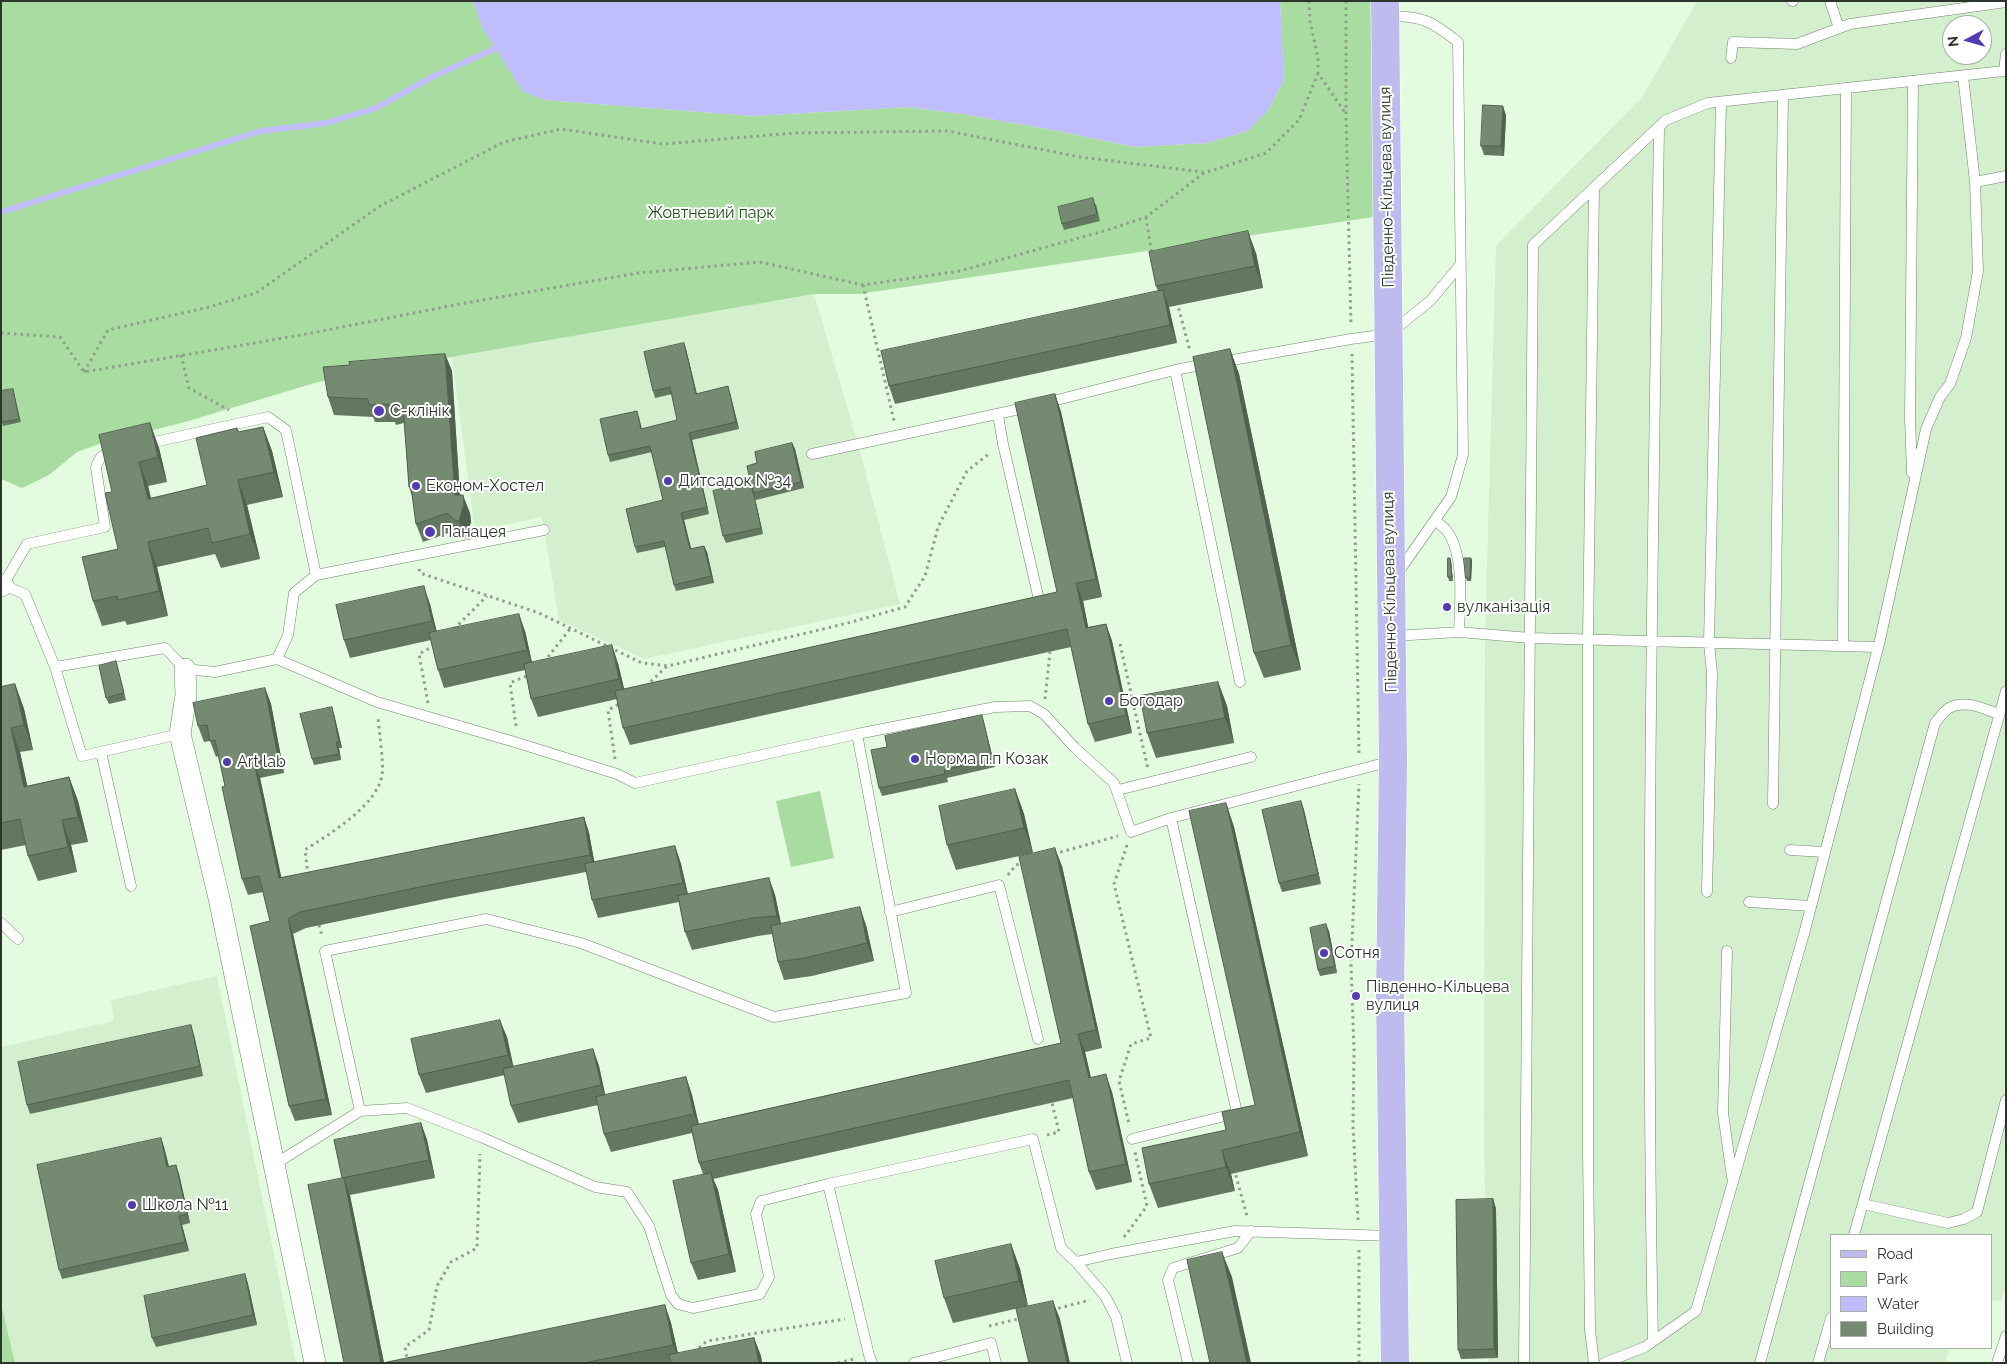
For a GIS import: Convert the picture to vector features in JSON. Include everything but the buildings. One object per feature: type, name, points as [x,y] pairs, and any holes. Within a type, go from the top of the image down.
[{"type":"main road","name":"Південно-Кільцева вулиця","points":[[1385,9],[1392,761],[1390,997],[1395,1236],[1395,1363]]},
{"type":"street","points":[[185,669],[186,695],[180,734],[219,898],[316,1363]]},
{"type":"lane","points":[[1830,1],[1839,28]]},
{"type":"lane","points":[[1731,58],[1733,42],[1797,44],[1850,24],[2006,2]]},
{"type":"lane","points":[[1385,9],[1435,24],[1458,42],[1463,454],[1451,496],[1390,585]]},
{"type":"lane","points":[[1524,1363],[1533,245],[1666,120],[1708,103],[2004,71],[2006,54]]},
{"type":"lane","points":[[1604,1363],[1645,1347],[1696,1311],[1811,906],[1878,647],[1926,429],[1940,397],[1950,384],[1966,338],[1978,271],[1975,182],[1963,76]]},
{"type":"lane","points":[[1913,81],[1910,418],[1913,489]]},
{"type":"lane","points":[[1843,646],[1846,88]]},
{"type":"lane","points":[[1773,804],[1784,95]]},
{"type":"lane","points":[[1707,892],[1712,673],[1709,642],[1721,102]]},
{"type":"lane","points":[[1653,1341],[1650,1183],[1651,641],[1659,128]]},
{"type":"lane","points":[[1975,182],[2006,176]]},
{"type":"lane","points":[[1594,188],[1588,639],[1588,1149],[1590,1330],[1594,1363]]},
{"type":"lane","points":[[812,454],[998,415],[1175,370],[1351,338],[1389,334],[1430,301],[1461,264]]},
{"type":"lane","points":[[1175,370],[1240,682]]},
{"type":"lane","points":[[998,415],[1039,600]]},
{"type":"lane","points":[[180,734],[82,756],[55,667],[25,594],[2,586],[27,544],[105,527],[96,468],[98,459],[104,453],[268,417],[286,430],[316,575]]},
{"type":"lane","points":[[1435,520],[1447,531],[1457,552],[1461,595],[1459,632]]},
{"type":"lane","points":[[277,659],[288,635],[294,593],[316,575],[544,530]]},
{"type":"lane","points":[[1390,636],[1459,632],[1530,638],[1878,647]]},
{"type":"lane","points":[[55,667],[164,648],[185,669],[215,672],[277,659],[377,702],[518,743],[617,774],[635,782],[857,734],[995,707],[1030,706],[1044,714],[1075,748],[1114,783],[1131,832],[1171,818],[1392,761]]},
{"type":"lane","points":[[1854,1234],[2006,691]]},
{"type":"lane","points":[[1760,1363],[1935,723],[1948,708],[1969,704],[1999,714]]},
{"type":"lane","points":[[360,1111],[325,952],[486,919],[581,943],[774,1017],[906,993],[857,734]]},
{"type":"lane","points":[[101,752],[131,886]]},
{"type":"lane","points":[[1118,790],[1251,757]]},
{"type":"lane","points":[[1132,1139],[1237,1113],[1171,818]]},
{"type":"lane","points":[[1790,850],[1825,852]]},
{"type":"lane","points":[[890,912],[999,885],[1038,1039]]},
{"type":"lane","points":[[1749,902],[1811,906]]},
{"type":"lane","points":[[1,923],[18,939]]},
{"type":"lane","points":[[1726,951],[1723,1113],[1733,1181]]},
{"type":"lane","points":[[1863,1204],[1948,1223],[1964,1219],[1977,1212],[2006,1100]]},
{"type":"lane","points":[[275,1164],[360,1111],[407,1108],[481,1137],[596,1187],[627,1192],[650,1226],[671,1295],[678,1304],[694,1308],[760,1294],[769,1277],[756,1214],[761,1201],[828,1184],[1033,1139],[1061,1248],[1076,1262],[1105,1296],[1116,1317],[1127,1363]]},
{"type":"lane","points":[[828,1184],[872,1363]]},
{"type":"lane","points":[[1076,1262],[1235,1231],[1395,1236]]},
{"type":"lane","points":[[1188,1363],[1168,1280],[1173,1268],[1238,1248],[1251,1231]]},
{"type":"lane","points":[[1818,1363],[1830,1321]]},
{"type":"lane","points":[[1997,1363],[2006,1336]]},
{"type":"lane","points":[[914,1363],[991,1343],[996,1363]]},
{"type":"path","points":[[1309,1],[1318,73],[1346,115]]},
{"type":"path","points":[[1346,1],[1346,115],[1359,771],[1350,964],[1354,1050],[1353,1126],[1359,1236],[1358,1363]]},
{"type":"path","points":[[84,372],[638,273],[760,262],[863,285],[960,271],[1111,229],[1146,217],[1204,173],[1266,153],[1298,120],[1318,73]]},
{"type":"path","points":[[84,372],[108,330],[209,307],[256,293],[380,206],[504,142],[561,129],[663,144],[794,134],[948,131],[1080,157],[1204,173]]},
{"type":"path","points":[[1146,217],[1152,256]]},
{"type":"path","points":[[863,285],[898,436]]},
{"type":"path","points":[[1169,304],[1178,302],[1194,367]]},
{"type":"path","points":[[1,335],[60,337],[84,372]]},
{"type":"path","points":[[181,355],[189,388],[236,416]]},
{"type":"path","points":[[415,555],[420,573],[539,613],[642,663],[668,666],[844,624],[905,607],[925,576],[938,527],[967,472],[1003,444]]},
{"type":"path","points":[[453,630],[487,596]]},
{"type":"path","points":[[541,667],[570,629]]},
{"type":"path","points":[[1120,644],[1151,782]]},
{"type":"path","points":[[431,718],[419,654],[435,645]]},
{"type":"path","points":[[1044,714],[1050,652]]},
{"type":"path","points":[[641,690],[668,666]]},
{"type":"path","points":[[518,743],[510,682],[528,675]]},
{"type":"path","points":[[309,878],[305,850],[337,828],[372,797],[382,775],[377,702]]},
{"type":"path","points":[[617,774],[608,710],[621,704]]},
{"type":"path","points":[[1044,857],[1131,832]]},
{"type":"path","points":[[1111,1254],[1147,1206],[1120,1081],[1131,1044],[1151,1038],[1114,884],[1131,832]]},
{"type":"path","points":[[999,885],[1016,865],[1025,863]]},
{"type":"path","points":[[1033,1139],[1059,1132],[1052,1103]]},
{"type":"path","points":[[408,1363],[405,1347],[429,1330],[437,1286],[446,1270],[451,1262],[477,1248],[481,1137]]},
{"type":"path","points":[[1233,1165],[1251,1231]]},
{"type":"path","points":[[1051,1310],[1105,1296]]},
{"type":"path","points":[[688,1357],[707,1341],[860,1316]]},
{"type":"path","points":[[991,1343],[988,1327],[1024,1317]]},
{"type":"shaded area","points":[[1697,1],[2006,1],[2006,1286],[2001,1301],[1992,1300],[1992,1234],[1830,1234],[1830,1349],[1950,1349],[1945,1363],[1489,1363],[1484,1144],[1485,638],[1496,246],[1643,96]]},
{"type":"shaded area","name":"Дитсадок №34","points":[[814,294],[858,444],[900,604],[644,659],[559,620],[542,517],[475,531],[452,357]]},
{"type":"shaded area","name":"Школа №11","points":[[217,976],[296,1363],[1,1363],[1,1047],[114,1021],[111,1000]]},
{"type":"green space","name":"Жовтневий парк","points":[[1,1],[473,1],[482,27],[501,55],[545,100],[753,116],[910,107],[1053,130],[1134,147],[1207,143],[1248,131],[1269,109],[1284,80],[1280,1],[1385,1],[1387,215],[859,294],[814,294],[318,382],[185,422],[102,443],[77,452],[49,475],[22,488],[1,479]]},
{"type":"green space","points":[[820,791],[834,858],[791,867],[776,801]]},
{"type":"green space","points":[[1,1304],[15,1363],[1,1363]]},
{"type":"water","points":[[473,1],[1280,1],[1284,80],[1269,109],[1248,131],[1207,143],[1134,147],[1053,130],[910,107],[753,116],[545,100],[523,92],[482,27]]},
{"type":"waterway","points":[[1,212],[261,131],[326,123],[376,108],[432,77],[503,45]]},
{"type":"place","name":"С-клінік","points":[[379,411]]},
{"type":"place","name":"Дитсадок №34","points":[[668,481]]},
{"type":"place","name":"Економ-Хостел","points":[[416,486]]},
{"type":"place","name":"Панацея","points":[[430,532]]},
{"type":"place","name":"вулканізація","points":[[1447,607]]},
{"type":"place","name":"Богодар","points":[[1109,701]]},
{"type":"place","name":"Норма п.п Козак","points":[[915,759]]},
{"type":"place","name":"Art lab","points":[[227,762]]},
{"type":"place","name":"Сотня","points":[[1324,953]]},
{"type":"place","name":"Південно-Кільцева вулиця","points":[[1356,996]]},
{"type":"place","name":"Школа №11","points":[[132,1205]]}]
